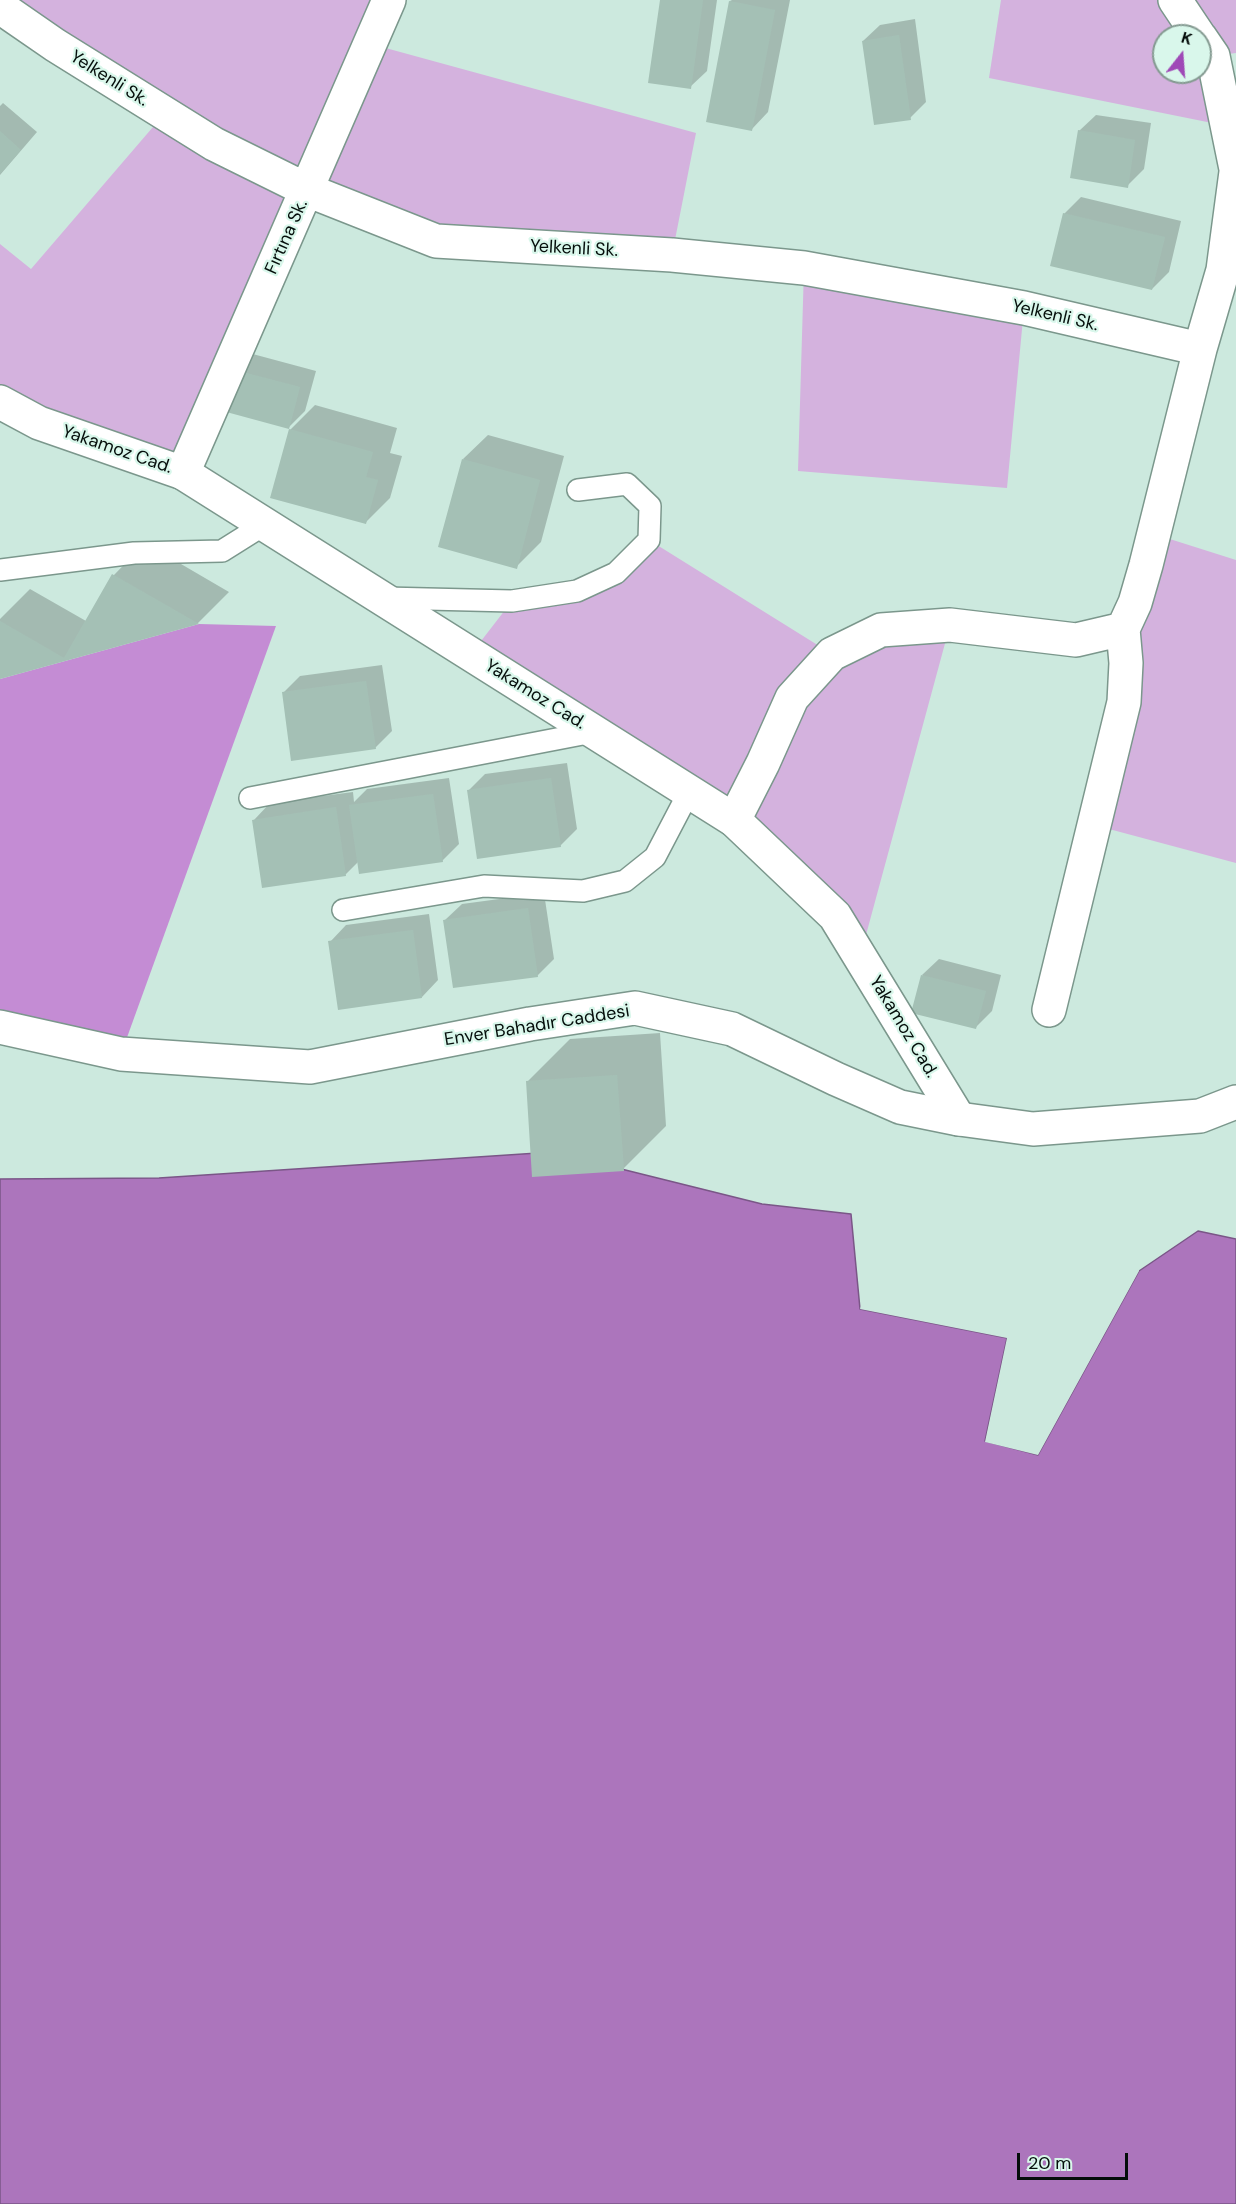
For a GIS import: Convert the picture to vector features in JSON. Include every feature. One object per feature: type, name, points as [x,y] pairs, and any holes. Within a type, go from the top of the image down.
[{"type":"street","name":"Fırtına Sk.","points":[[183,473],[389,0]]},
{"type":"street","points":[[1175,0],[1192,24]]},
{"type":"street","name":"Yelkenli Sk.","points":[[0,7],[55,45],[214,144],[307,190],[436,240],[672,255],[804,268],[1024,308],[1200,349]]},
{"type":"street","points":[[1048,1010],[1124,702],[1126,663],[1123,629],[1135,603],[1146,565],[1200,349],[1223,270],[1236,170],[1212,54]]},
{"type":"street","name":"Yakamoz Cad.","points":[[0,402],[39,423],[183,473],[734,820],[835,916],[959,1119]]},
{"type":"street","points":[[734,820],[792,698],[832,654],[881,630],[950,625],[1076,640],[1123,629]]},
{"type":"street","name":"Enver Bahadır Caddesi","points":[[0,1027],[121,1054],[310,1067],[530,1024],[635,1008],[732,1029],[900,1107],[959,1119],[1033,1128],[1200,1116],[1236,1102]]},
{"type":"lane","points":[[382,598],[512,601],[577,591],[616,573],[649,540],[650,506],[627,484],[578,490]]},
{"type":"lane","points":[[0,570],[134,553],[222,551],[265,524]]},
{"type":"lane","points":[[250,798],[593,732]]},
{"type":"lane","points":[[343,910],[484,886],[583,891],[625,881],[655,857],[689,792]]},
{"type":"shaded area","points":[[0,0],[389,0],[371,44],[696,133],[672,255],[436,241],[307,190],[183,473],[0,402],[0,244],[31,269],[165,113]]},
{"type":"shaded area","points":[[1001,0],[1236,0],[1236,53],[1213,56],[1227,126],[989,78]]},
{"type":"shaded area","points":[[804,268],[1024,308],[1007,488],[798,471]]},
{"type":"shaded area","points":[[1154,534],[1236,560],[1236,863],[1094,825]]},
{"type":"shaded area","points":[[649,540],[832,654],[950,625],[860,957],[734,820],[471,654],[512,601],[577,591]]},
{"type":"shaded area","points":[[199,624],[276,626],[121,1054],[0,1027],[0,679]]},
{"type":"shaded area","points":[[553,1152],[762,1204],[851,1214],[860,1309],[1007,1338],[985,1441],[1038,1455],[1139,1271],[1198,1231],[1236,1239],[1236,2204],[0,2204],[0,1179],[159,1178]]},
{"type":"pier","points":[[1139,1267],[1139,1271],[1038,1455],[985,1442],[1007,1338],[860,1309],[862,1303],[862,1307],[1009,1336],[988,1439],[1036,1452]]},
{"type":"building","points":[[660,0],[703,0],[691,89],[648,83]]},
{"type":"building","points":[[729,1],[775,10],[752,131],[706,122]]},
{"type":"building","points":[[899,35],[911,120],[874,125],[862,41]]},
{"type":"building","points":[[1078,130],[1135,140],[1128,188],[1070,178]]},
{"type":"building","points":[[0,131],[21,150],[0,174]]},
{"type":"building","points":[[1063,213],[1165,237],[1152,290],[1050,266]]},
{"type":"building","points":[[231,369],[300,387],[289,429],[219,410]]},
{"type":"building","points":[[289,429],[373,452],[366,477],[378,480],[366,524],[270,498]]},
{"type":"building","points":[[462,459],[540,480],[517,569],[438,547]]},
{"type":"building","points":[[112,574],[199,624],[0,679],[0,621],[64,658]]},
{"type":"building","points":[[366,681],[376,749],[291,761],[282,692]]},
{"type":"building","points":[[551,778],[561,847],[477,859],[467,790]]},
{"type":"building","points":[[433,794],[443,862],[359,874],[349,805]]},
{"type":"building","points":[[336,807],[346,876],[262,888],[252,820]]},
{"type":"building","points":[[528,908],[538,977],[453,988],[443,920]]},
{"type":"building","points":[[413,930],[422,998],[338,1010],[328,941]]},
{"type":"building","points":[[921,975],[986,991],[976,1029],[911,1013]]},
{"type":"building","points":[[617,1075],[624,1171],[532,1177],[526,1081]]}]
